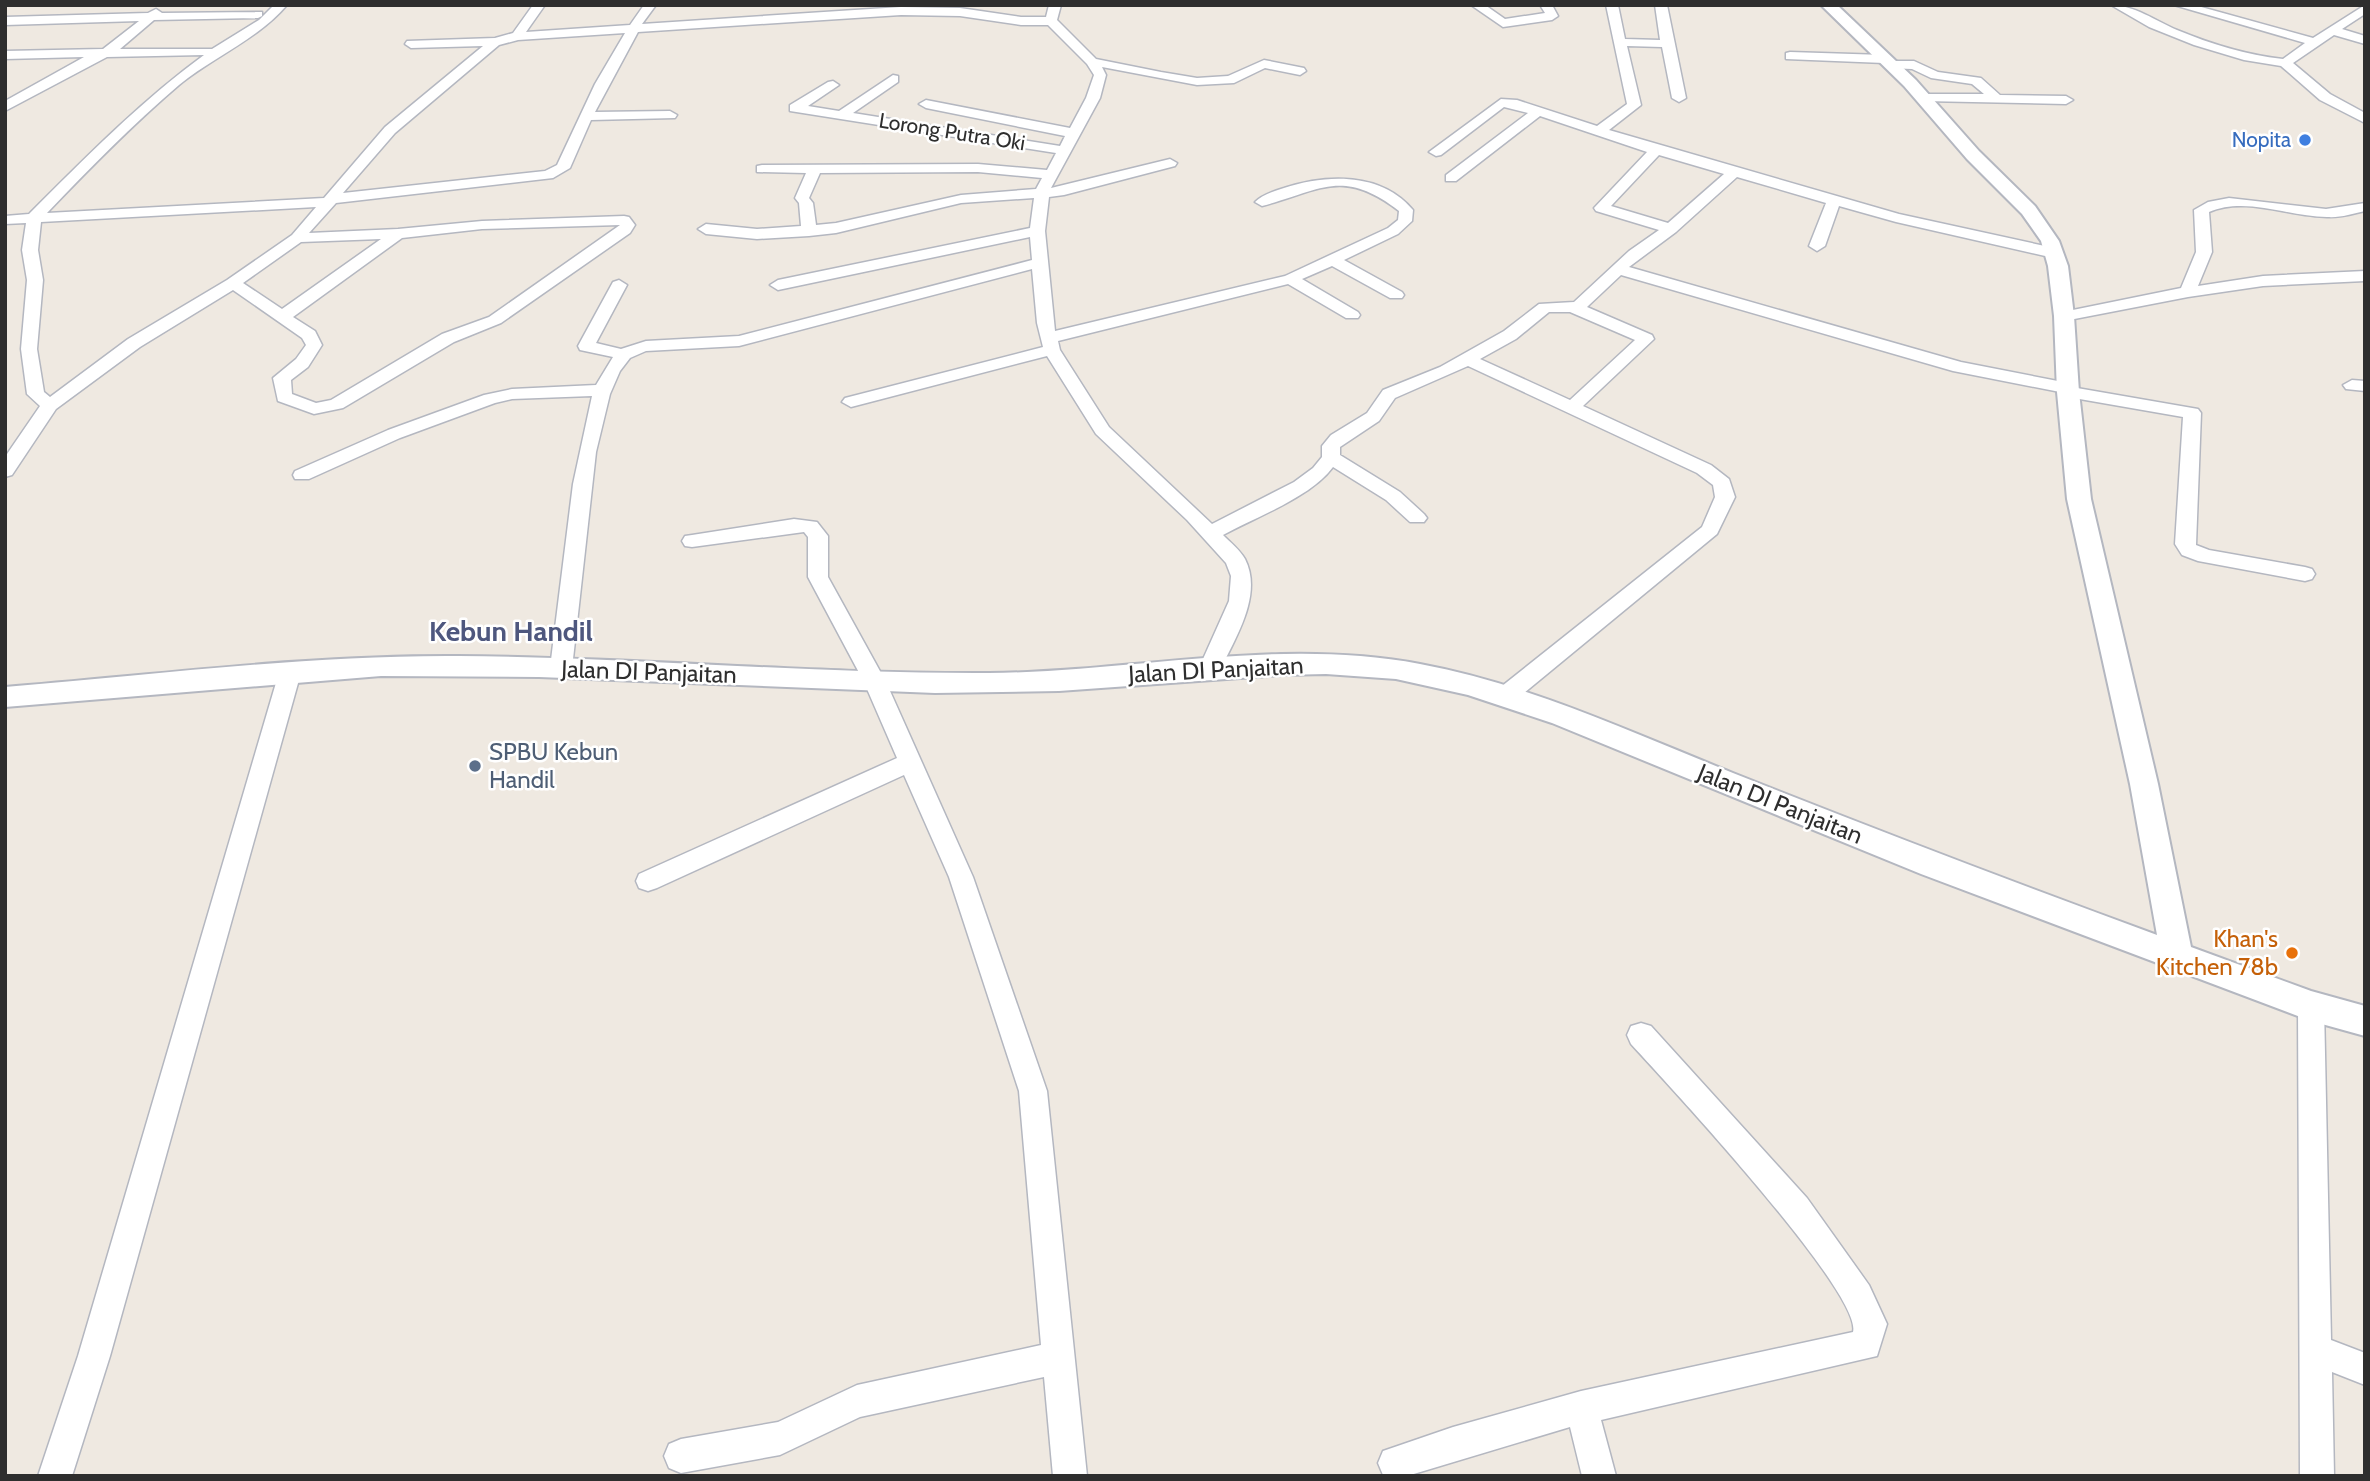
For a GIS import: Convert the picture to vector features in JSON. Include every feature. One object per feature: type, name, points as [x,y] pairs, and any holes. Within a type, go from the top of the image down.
[{"type":"street","points":[[5,107],[90,56],[146,13],[166,10],[170,5]]},
{"type":"street","points":[[50,405],[36,394],[29,348],[35,280],[30,250],[34,218],[95,155],[174,82],[263,23],[281,5]]},
{"type":"street","points":[[516,36],[539,5]]},
{"type":"street","points":[[5,220],[331,201],[548,175],[563,168],[586,116],[633,28],[650,5]]},
{"type":"street","points":[[1477,5],[1496,21],[1512,23],[1552,16],[1546,5]]},
{"type":"street","points":[[1601,130],[1634,105],[1612,5]]},
{"type":"street","points":[[1661,5],[1679,98]]},
{"type":"street","points":[[1828,5],[1923,97],[1973,155],[2029,210],[2050,241],[2058,266],[2064,316],[2078,499],[2144,784],[2177,957]]},
{"type":"street","points":[[2117,5],[2154,26],[2245,55],[2285,62],[2325,97],[2365,119]]},
{"type":"street","points":[[2180,5],[2314,42]]},
{"type":"street","points":[[5,8],[29,7]]},
{"type":"street","points":[[2285,62],[2365,8]]},
{"type":"street","points":[[411,44],[495,42],[516,36],[901,11],[960,12],[1021,21],[1053,13],[1092,62],[1100,75],[1100,82],[1042,191],[1037,231],[1038,263],[1051,344],[1102,430],[1235,560],[1241,576],[1238,601],[1225,638],[1210,668]]},
{"type":"street","points":[[110,51],[146,13]]},
{"type":"street","points":[[5,21],[146,13],[258,14]]},
{"type":"street","points":[[2331,30],[2365,40]]},
{"type":"street","points":[[5,471],[50,405],[134,342],[233,283],[297,238],[390,130],[495,42]]},
{"type":"street","points":[[1620,42],[1667,44]]},
{"type":"street","points":[[5,55],[90,56],[110,51],[207,51]]},
{"type":"street","points":[[1790,56],[1914,65],[1935,75],[1976,81],[1997,99]]},
{"type":"street","points":[[1092,62],[1188,80],[1208,81],[1226,81],[1243,76],[1264,64],[1300,71]]},
{"type":"street","name":"Lorong Putra Oki","points":[[842,115],[893,79]]},
{"type":"street","name":"Lorong Putra Oki","points":[[833,85],[795,108],[1062,150]]},
{"type":"street","points":[[1923,97],[2066,100]]},
{"type":"street","points":[[1436,152],[1501,103],[1512,103],[1656,150],[1736,170],[1944,231],[2054,253]]},
{"type":"street","points":[[926,104],[1072,133]]},
{"type":"street","points":[[1451,178],[1537,111]]},
{"type":"street","points":[[586,116],[670,115]]},
{"type":"street","points":[[1656,150],[1601,208],[1671,229]]},
{"type":"street","points":[[706,229],[757,234],[809,231],[878,220],[961,199],[1064,191],[1170,163]]},
{"type":"street","points":[[762,169],[978,168],[1049,174]]},
{"type":"street","points":[[809,231],[806,203],[802,198],[814,170]]},
{"type":"street","points":[[1575,308],[1654,238],[1671,229],[1736,170]]},
{"type":"street","points":[[852,402],[1290,279],[1393,231],[1405,221],[1406,210],[1396,201],[1373,190],[1338,180],[1298,188],[1262,202]]},
{"type":"street","points":[[1817,246],[1834,200]]},
{"type":"street","points":[[2188,292],[2204,252],[2201,210],[2209,204],[2264,204],[2324,213],[2365,207]]},
{"type":"street","points":[[233,283],[309,335],[314,345],[302,363],[282,379],[284,397],[314,409],[337,404],[448,338],[495,320],[625,230],[628,225],[624,220],[482,225],[398,234],[297,238]]},
{"type":"street","points":[[778,285],[1037,231]]},
{"type":"street","points":[[282,317],[398,234]]},
{"type":"street","points":[[1333,260],[1396,295]]},
{"type":"street","points":[[619,285],[586,346],[623,354],[641,347],[738,342],[981,274],[1038,263]]},
{"type":"street","points":[[1619,270],[1959,367],[2192,413],[2185,544],[2189,550],[2205,556],[2305,574]]},
{"type":"street","points":[[2064,316],[2188,292],[2263,281],[2365,276]]},
{"type":"street","points":[[1290,279],[1352,315]]},
{"type":"street","points":[[1210,533],[1301,486],[1320,472],[1331,457],[1331,446],[1337,439],[1373,417],[1389,394],[1446,371],[1510,335],[1545,307],[1575,308],[1646,339],[1571,408]]},
{"type":"street","points":[[561,668],[562,637],[583,470],[601,390],[623,354]]},
{"type":"street","points":[[1467,359],[1704,469],[1722,483],[1726,497],[1710,530],[1505,696]]},
{"type":"street","points":[[302,475],[394,434],[490,399],[512,394],[601,390]]},
{"type":"street","points":[[1331,457],[1393,496],[1417,518]]},
{"type":"street","points":[[692,541],[794,525],[815,529],[818,536],[818,577],[875,682],[961,877],[1033,1091],[1070,1476]]},
{"type":"street","name":"Jalan DI Panjaitan","points":[[5,697],[289,676],[381,666],[561,668],[875,682],[1015,684],[1210,668],[1309,664],[1374,667],[1440,678],[1505,696],[1562,716],[1932,865],[2311,1006],[2365,1021]]},
{"type":"street","points":[[55,1476],[94,1356],[289,676]]},
{"type":"street","points":[[648,881],[910,762]]},
{"type":"street","points":[[2311,1006],[2317,1476]]},
{"type":"street","points":[[1395,1462],[1448,1444],[1581,1407],[1866,1345],[1871,1324],[1858,1296],[1796,1208],[1641,1035]]},
{"type":"street","points":[[2316,1350],[2365,1369]]},
{"type":"street","points":[[681,1456],[780,1438],[857,1401],[1057,1358]]},
{"type":"street","points":[[1581,1407],[1599,1476]]},
{"type":"place","name":"Nopita","points":[[2305,140]]},
{"type":"place","name":"SPBU Kebun Handil","points":[[475,766]]},
{"type":"place","name":"Khan's Kitchen 78b","points":[[2292,953]]},
{"type":"district","name":"Kebun Handil","points":[[511,631]]}]
